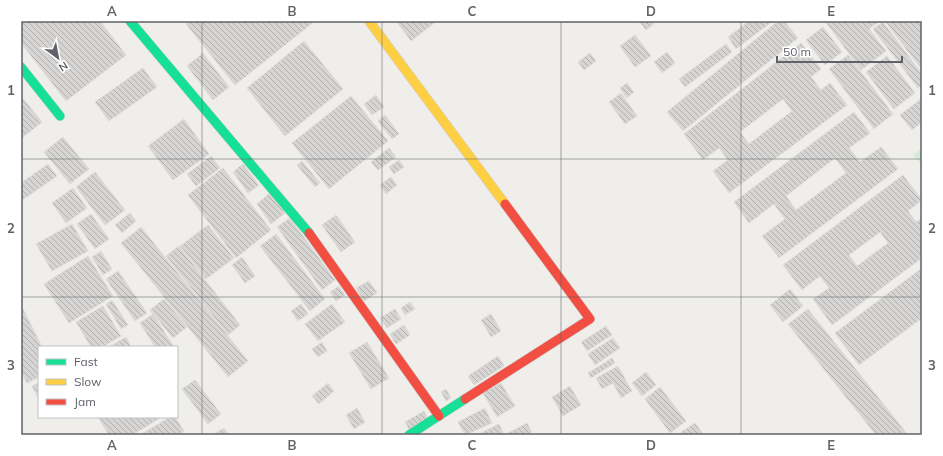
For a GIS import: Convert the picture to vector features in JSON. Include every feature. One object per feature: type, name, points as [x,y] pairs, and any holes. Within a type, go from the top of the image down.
[{"type":"street","points":[[130,21],[316,242],[439,416]]},
{"type":"street","points":[[369,21],[590,319],[409,435]]},
{"type":"street","points":[[21,67],[60,116]]},
{"type":"green space","points":[[922,148],[922,166],[913,155]]},
{"type":"building","points":[[22,21],[100,21],[126,55],[66,101],[21,43]]},
{"type":"building","points":[[190,21],[315,21],[235,85],[186,24]]},
{"type":"building","points":[[396,21],[437,21],[411,41]]},
{"type":"building","points":[[639,21],[652,21],[654,24],[646,30]]},
{"type":"building","points":[[749,21],[773,21],[736,49],[728,37]]},
{"type":"building","points":[[778,21],[784,21],[798,38],[683,131],[667,112]]},
{"type":"building","points":[[825,21],[880,21],[869,29],[886,51],[861,70]]},
{"type":"building","points":[[885,21],[922,21],[922,70]]},
{"type":"building","points":[[883,22],[922,74],[922,85],[918,88],[873,29]]},
{"type":"building","points":[[823,27],[842,52],[825,65],[806,40]]},
{"type":"building","points":[[635,35],[651,56],[635,67],[620,46]]},
{"type":"building","points":[[304,41],[343,89],[285,136],[247,88]]},
{"type":"building","points":[[801,43],[821,69],[811,77],[821,90],[830,83],[847,105],[729,193],[713,171],[728,160],[719,148],[703,160],[684,134]],"holes":[[[783,99],[792,111],[749,144],[740,132]]]},
{"type":"building","points":[[726,44],[732,52],[685,87],[679,79]]},
{"type":"building","points":[[667,52],[675,63],[662,73],[654,62]]},
{"type":"building","points":[[203,53],[229,87],[213,100],[187,66]]},
{"type":"building","points":[[590,53],[596,61],[584,70],[578,62]]},
{"type":"building","points":[[848,55],[893,114],[874,129],[829,69]]},
{"type":"building","points":[[887,56],[915,93],[894,109],[866,72]]},
{"type":"building","points":[[143,68],[157,87],[109,121],[95,102]]},
{"type":"building","points":[[627,83],[634,92],[627,98],[620,88]]},
{"type":"building","points":[[621,93],[637,116],[625,124],[609,102]]},
{"type":"building","points":[[376,95],[384,107],[372,115],[364,104]]},
{"type":"building","points":[[21,96],[42,122],[21,139]]},
{"type":"building","points":[[351,96],[388,141],[329,189],[292,143]]},
{"type":"building","points":[[922,98],[922,122],[912,130],[900,115]]},
{"type":"building","points":[[854,112],[870,133],[849,148],[860,162],[881,147],[898,169],[779,258],[762,236],[785,219],[774,204],[749,223],[734,202]],"holes":[[[835,158],[846,173],[796,210],[786,196]]]},
{"type":"building","points":[[385,115],[399,134],[392,139],[378,121]]},
{"type":"building","points":[[184,119],[209,154],[173,180],[148,146]]},
{"type":"building","points":[[63,137],[89,169],[70,184],[44,152]]},
{"type":"building","points":[[389,148],[396,157],[378,170],[371,162]]},
{"type":"building","points":[[211,156],[220,168],[196,186],[187,174]]},
{"type":"building","points":[[399,160],[404,167],[394,174],[389,167]]},
{"type":"building","points":[[302,161],[320,183],[315,187],[297,165]]},
{"type":"building","points":[[48,164],[57,176],[21,201],[21,183]]},
{"type":"building","points":[[243,164],[259,185],[248,193],[233,172]]},
{"type":"building","points":[[223,168],[271,230],[236,258],[188,195]]},
{"type":"building","points":[[95,172],[125,210],[105,225],[76,187]]},
{"type":"building","points":[[903,175],[922,200],[908,211],[916,222],[922,218],[922,258],[832,325],[813,299],[829,288],[820,276],[802,290],[783,265]],"holes":[[[880,232],[888,243],[857,266],[849,255]]]},
{"type":"building","points":[[391,177],[397,185],[386,194],[380,185]]},
{"type":"building","points":[[73,188],[87,208],[66,223],[52,203]]},
{"type":"building","points":[[270,193],[285,213],[271,224],[257,204]]},
{"type":"building","points":[[130,213],[136,221],[122,233],[115,225]]},
{"type":"building","points":[[91,214],[109,239],[95,249],[77,224]]},
{"type":"building","points":[[336,215],[355,242],[341,252],[322,225]]},
{"type":"building","points":[[290,218],[335,280],[322,290],[277,227]]},
{"type":"building","points":[[72,224],[88,251],[52,271],[36,244]]},
{"type":"building","points":[[208,225],[234,258],[206,279],[180,246]]},
{"type":"building","points":[[141,227],[248,361],[228,377],[121,243]]},
{"type":"building","points":[[276,234],[325,299],[310,311],[260,246]]},
{"type":"building","points":[[179,246],[240,325],[228,335],[166,256]]},
{"type":"building","points":[[101,251],[112,269],[103,275],[92,257]]},
{"type":"building","points":[[88,256],[113,296],[69,323],[44,284]]},
{"type":"building","points":[[242,257],[255,276],[245,283],[232,265]]},
{"type":"building","points":[[922,268],[922,318],[859,365],[835,333]]},
{"type":"building","points":[[118,271],[147,313],[135,321],[106,279]]},
{"type":"building","points":[[369,281],[377,293],[364,301],[356,288]]},
{"type":"building","points":[[339,286],[345,295],[336,301],[330,292]]},
{"type":"building","points":[[790,289],[803,306],[783,322],[770,305]]},
{"type":"building","points":[[164,299],[187,327],[173,338],[150,310]]},
{"type":"building","points":[[112,300],[128,325],[121,329],[106,304]]},
{"type":"building","points":[[410,302],[415,309],[405,315],[401,308]]},
{"type":"building","points":[[301,304],[308,314],[298,321],[291,311]]},
{"type":"building","points":[[332,304],[345,322],[318,341],[305,324]]},
{"type":"building","points":[[103,306],[121,336],[104,346],[90,346],[76,322]]},
{"type":"building","points":[[22,307],[42,346],[38,346],[38,378],[27,383],[21,372]]},
{"type":"building","points":[[395,309],[401,319],[387,328],[380,318]]},
{"type":"building","points":[[808,309],[908,435],[876,435],[788,324]]},
{"type":"building","points":[[153,314],[173,346],[154,346],[140,323]]},
{"type":"building","points":[[491,314],[501,331],[491,337],[481,320]]},
{"type":"building","points":[[404,325],[410,335],[396,344],[390,334]]},
{"type":"building","points":[[606,326],[612,335],[587,351],[581,342]]},
{"type":"building","points":[[126,337],[130,346],[111,346]]},
{"type":"building","points":[[613,338],[620,348],[595,365],[588,354]]},
{"type":"building","points":[[322,342],[327,351],[318,357],[312,349]]},
{"type":"building","points":[[367,342],[389,378],[371,389],[349,353]]},
{"type":"building","points":[[498,356],[504,366],[474,385],[468,376]]},
{"type":"building","points":[[612,358],[615,363],[591,378],[588,373]]},
{"type":"building","points":[[618,366],[632,391],[621,398],[613,383],[602,389],[596,378]]},
{"type":"building","points":[[646,372],[656,385],[642,396],[632,383]]},
{"type":"building","points":[[195,380],[221,414],[208,424],[182,389]]},
{"type":"building","points":[[38,383],[38,398],[32,386]]},
{"type":"building","points":[[328,383],[334,391],[319,404],[312,396]]},
{"type":"building","points":[[501,383],[515,406],[497,417],[483,393]]},
{"type":"building","points":[[570,386],[581,405],[563,416],[552,397]]},
{"type":"building","points":[[660,387],[686,421],[670,433],[645,399]]},
{"type":"building","points":[[446,389],[451,398],[446,401],[441,392]]},
{"type":"building","points":[[357,408],[365,422],[354,429],[346,415]]},
{"type":"building","points":[[485,408],[492,423],[465,435],[458,422]]},
{"type":"building","points":[[424,411],[429,420],[410,431],[405,422]]},
{"type":"building","points":[[99,418],[160,418],[132,435],[109,435]]},
{"type":"building","points":[[168,418],[176,418],[184,431],[178,435],[140,435]]},
{"type":"building","points":[[527,423],[532,432],[526,435],[506,434]]},
{"type":"building","points":[[695,423],[704,435],[677,435]]},
{"type":"building","points":[[499,424],[504,435],[477,435]]},
{"type":"building","points":[[224,428],[229,435],[212,435]]},
{"type":"traffic: fast","points":[[130,21],[309,233]]},
{"type":"traffic: fast","points":[[21,67],[60,116]]},
{"type":"traffic: fast","points":[[409,435],[465,399]]},
{"type":"traffic: slow","points":[[369,21],[505,204]]},
{"type":"traffic: jam","points":[[465,399],[590,319],[505,204]]},
{"type":"traffic: jam","points":[[309,233],[439,416]]}]
